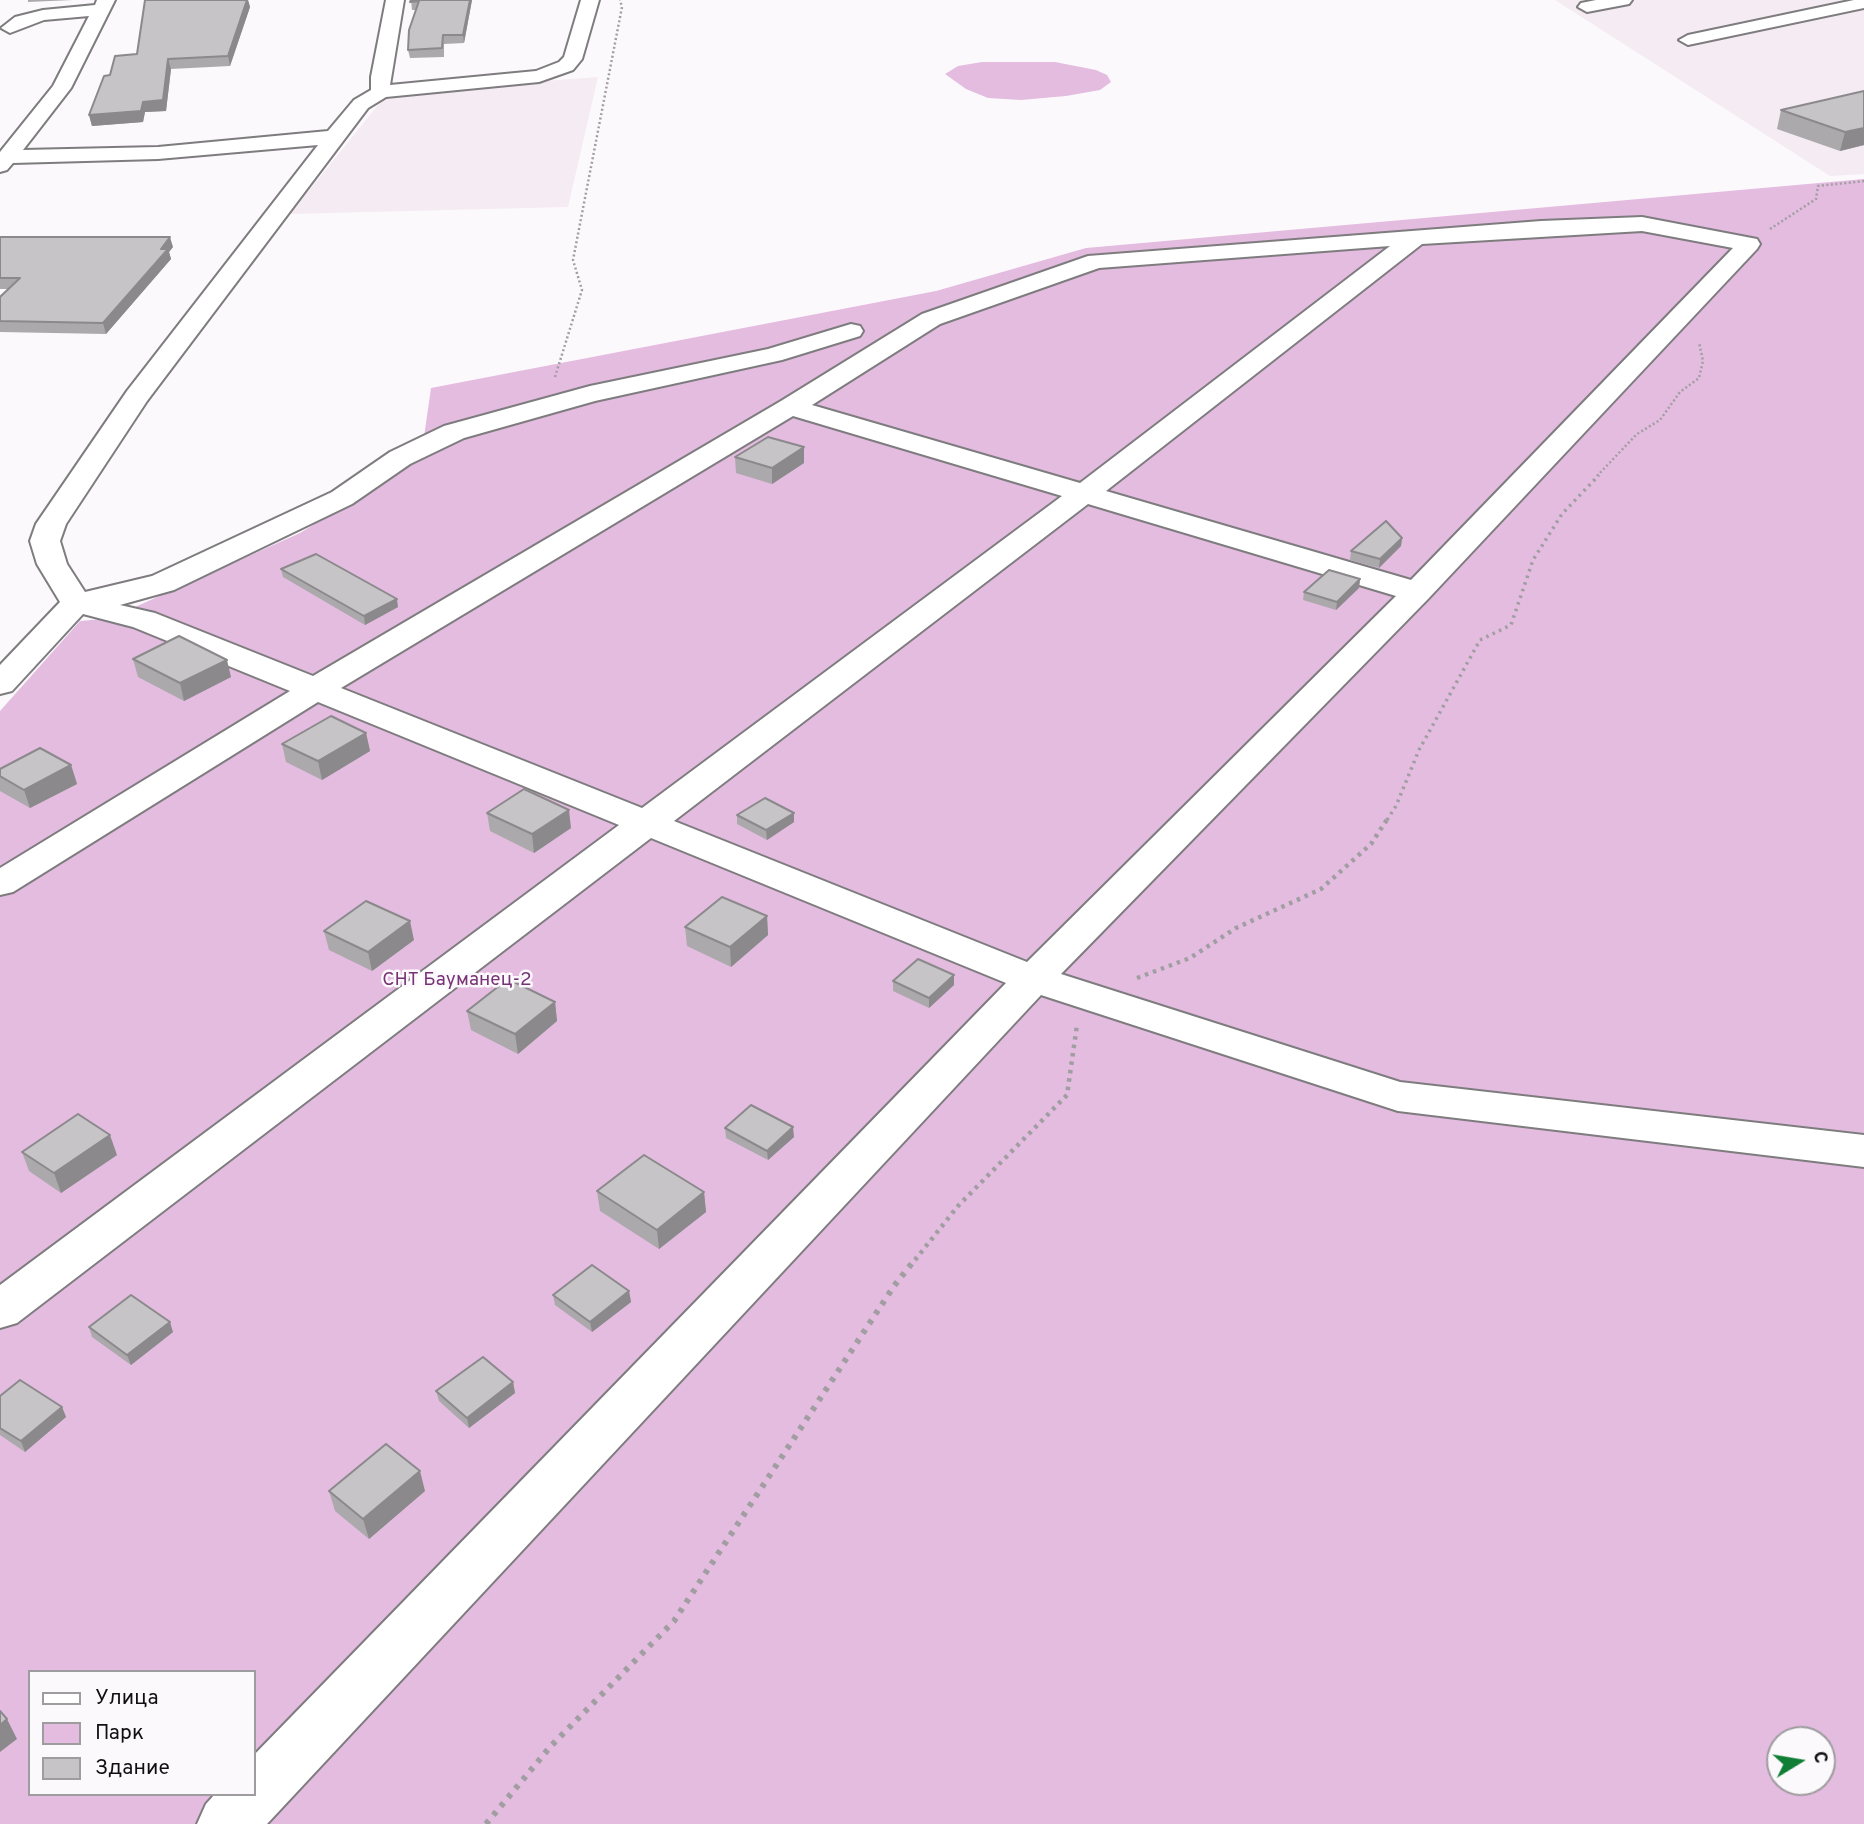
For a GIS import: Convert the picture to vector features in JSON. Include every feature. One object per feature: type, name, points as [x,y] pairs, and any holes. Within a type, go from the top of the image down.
[{"type":"street","points":[[381,92],[380,77],[395,0]]},
{"type":"street","points":[[590,0],[573,59],[554,72],[506,80],[381,92],[361,104],[333,137],[136,397],[51,524],[45,541],[52,564],[76,603],[144,620],[1033,979],[1398,1096],[1864,1151]]},
{"type":"street","points":[[1587,7],[1623,0]]},
{"type":"street","points":[[1688,40],[1864,3]]},
{"type":"street","points":[[5,20],[21,20],[104,5]]},
{"type":"street","points":[[5,162],[75,65],[104,5]]},
{"type":"street","points":[[5,20],[41,11]]},
{"type":"street","points":[[5,162],[158,153],[333,137]]},
{"type":"street","points":[[0,884],[314,690],[790,407],[931,319],[1096,261],[1541,228],[1642,224],[1749,244],[1417,593],[1033,979],[256,1794]]},
{"type":"street","points":[[0,1310],[648,824],[1085,493],[1414,239]]},
{"type":"street","points":[[0,684],[76,603],[125,595],[163,583],[342,498],[400,458],[454,432],[547,405],[728,366],[851,331]]},
{"type":"street","points":[[790,407],[1417,593]]},
{"type":"street","points":[[227,1824],[254,1796]]},
{"type":"path","points":[[547,405],[582,290],[573,260],[622,7],[621,0]]},
{"type":"path","points":[[1775,237],[1770,228],[1816,199],[1818,186],[1864,181]]},
{"type":"path","points":[[486,1824],[550,1747],[674,1621],[894,1286],[958,1206],[1067,1095],[1079,1018],[1089,997],[1189,958],[1236,928],[1321,889],[1371,844],[1396,806],[1419,750],[1480,640],[1511,625],[1533,559],[1562,514],[1637,434],[1660,420],[1680,392],[1699,378],[1703,361],[1698,343],[1703,337]]},
{"type":"shaded area","points":[[1555,0],[1864,0],[1864,174],[1830,176]]},
{"type":"shaded area","points":[[598,77],[568,207],[290,214],[378,105],[392,95],[411,91]]},
{"type":"green space","points":[[982,62],[1055,62],[1096,70],[1107,75],[1111,82],[1100,90],[1021,100],[988,98],[966,89],[945,74],[958,66]]},
{"type":"green space","name":"СНТ Бауманец-2","points":[[1864,179],[1864,1824],[0,1824],[0,711],[80,621],[150,615],[135,607],[300,533],[421,458],[431,388],[936,291],[1086,248]]},
{"type":"building","points":[[145,0],[247,0],[228,56],[168,59],[163,100],[143,102],[141,111],[89,115],[104,76],[110,75],[115,56],[137,54]]},
{"type":"building","points":[[411,0],[470,0],[463,35],[443,35],[442,48],[408,50],[409,30],[419,1],[410,2]]},
{"type":"building","points":[[1864,91],[1864,128],[1845,132],[1781,110]]},
{"type":"building","points":[[0,237],[170,237],[161,249],[168,249],[103,323],[0,321],[0,297],[20,278],[0,278]]},
{"type":"building","points":[[768,437],[804,447],[772,468],[735,457]]},
{"type":"building","points":[[1386,521],[1402,538],[1380,559],[1351,551]]},
{"type":"building","points":[[316,554],[397,599],[364,616],[281,569]]},
{"type":"building","points":[[1329,570],[1360,579],[1337,602],[1304,592]]},
{"type":"building","points":[[179,636],[227,660],[180,683],[133,659]]},
{"type":"building","points":[[331,716],[366,733],[318,761],[282,744]]},
{"type":"building","points":[[40,748],[71,765],[24,790],[0,776],[0,769]]},
{"type":"building","points":[[524,789],[569,810],[532,834],[487,813]]},
{"type":"building","points":[[765,798],[794,813],[766,830],[737,815]]},
{"type":"building","points":[[722,897],[767,916],[730,947],[685,927]]},
{"type":"building","points":[[366,901],[410,921],[368,952],[324,931]]},
{"type":"building","points":[[918,959],[954,975],[929,998],[893,981]]},
{"type":"building","points":[[508,979],[555,1002],[515,1034],[467,1011]]},
{"type":"building","points":[[751,1105],[793,1127],[767,1151],[725,1128]]},
{"type":"building","points":[[78,1114],[110,1135],[54,1173],[22,1152]]},
{"type":"building","points":[[644,1155],[704,1192],[657,1230],[597,1191]]},
{"type":"building","points":[[592,1265],[629,1291],[590,1322],[553,1295]]},
{"type":"building","points":[[131,1295],[170,1322],[127,1355],[89,1327]]},
{"type":"building","points":[[483,1357],[513,1382],[467,1418],[436,1391]]},
{"type":"building","points":[[20,1380],[62,1407],[21,1441],[0,1428],[0,1396]]},
{"type":"building","points":[[386,1444],[420,1471],[363,1519],[329,1491]]},
{"type":"building","points":[[0,1711],[7,1719],[0,1725]]}]
